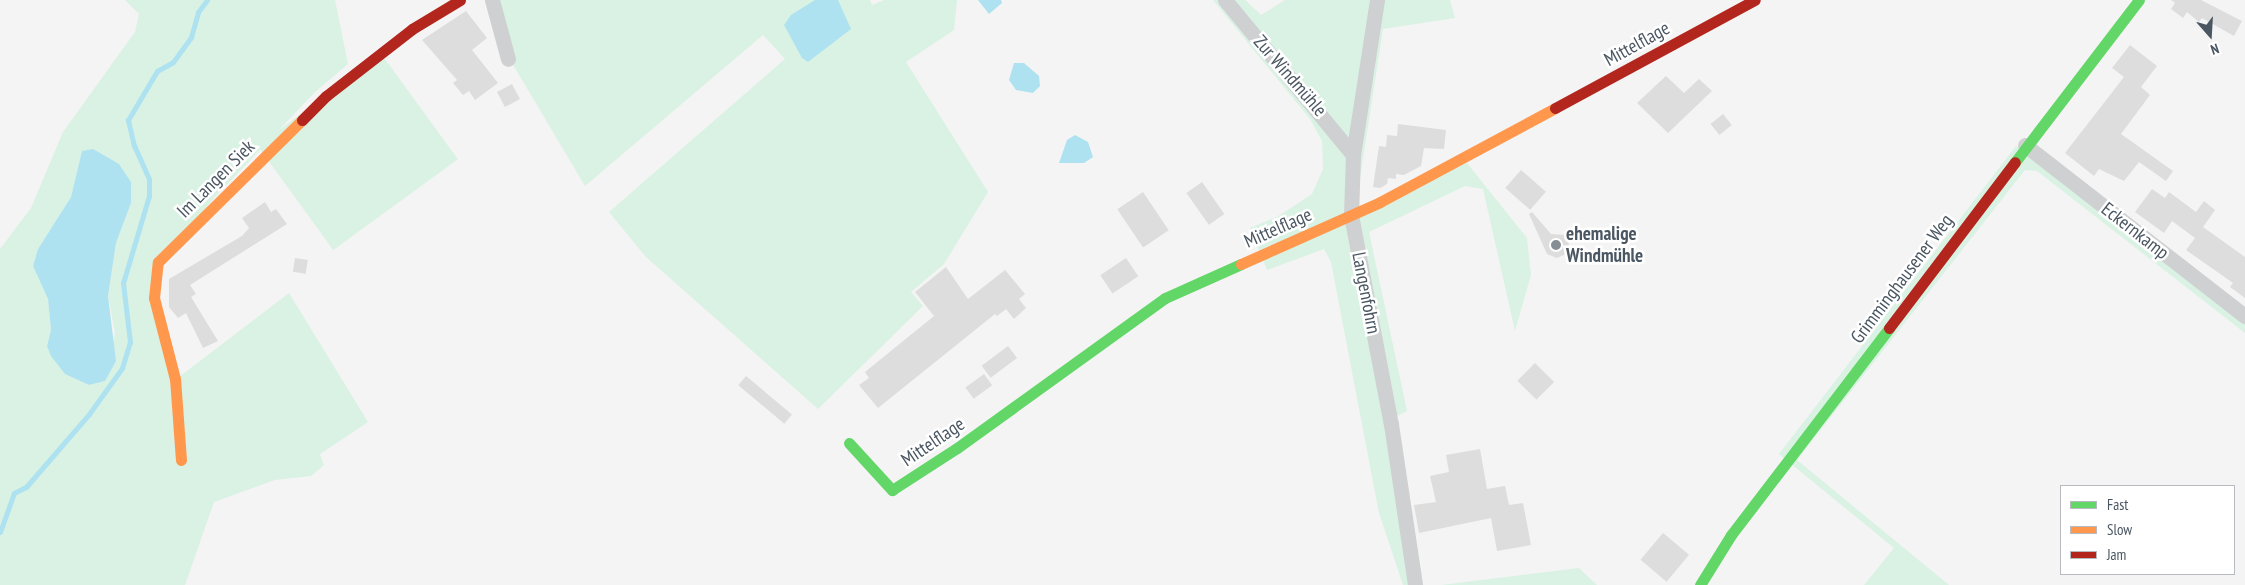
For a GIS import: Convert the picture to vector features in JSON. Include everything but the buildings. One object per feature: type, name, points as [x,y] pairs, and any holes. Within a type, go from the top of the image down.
[{"type":"street","name":"Im Langen Siek","points":[[181,460],[175,379],[154,298],[158,262],[326,96],[412,29],[460,0]]},
{"type":"street","points":[[492,0],[508,59]]},
{"type":"street","name":"Zur Windmühle","points":[[1225,0],[1353,155]]},
{"type":"street","name":"Langenfohrn","points":[[1377,0],[1353,155],[1351,215],[1391,424],[1415,585]]},
{"type":"street","name":"Mittelflage","points":[[849,443],[892,490],[957,448],[1165,298],[1351,215],[1504,138],[1754,0]]},
{"type":"street","name":"Grimminghausener Weg","points":[[1700,585],[1731,535],[2025,145],[2139,0]]},
{"type":"street","name":"Eckernkamp","points":[[2025,145],[2245,316]]},
{"type":"green space","points":[[125,0],[335,0],[348,64],[315,92],[214,198],[160,264],[158,296],[179,377],[289,293],[368,422],[320,454],[324,465],[311,476],[275,480],[214,502],[185,585],[0,585],[0,249],[31,208],[63,132],[135,32],[139,14]],"holes":[[[82,151],[131,203],[116,243],[108,296],[115,333],[105,381],[89,385],[65,374],[47,346],[51,330],[48,299],[33,266],[38,249],[71,197]]]},
{"type":"green space","points":[[497,0],[870,0],[872,5],[884,0],[957,0],[954,30],[906,62],[988,192],[944,264],[911,292],[923,306],[818,409],[646,257],[609,212],[785,59],[763,35],[585,186],[509,58]]},
{"type":"green space","points":[[1213,0],[1245,0],[1261,15],[1285,0],[1450,0],[1455,18],[1383,29],[1358,191],[1359,216],[1467,163],[1527,238],[1531,275],[1515,331],[1483,189],[1465,186],[1369,232],[1407,411],[1397,416],[1423,585],[1403,585],[1379,513],[1331,262],[1324,249],[1267,270],[1250,228],[1277,217],[1312,194],[1323,169],[1322,141],[1310,119]]},
{"type":"green space","points":[[382,55],[458,159],[333,250],[257,146]]},
{"type":"green space","points":[[2016,146],[2245,322],[2245,333],[2037,171],[2025,170],[1797,460],[1949,585],[1864,585],[1894,548],[1779,454]]},
{"type":"green space","points":[[1579,568],[1597,585],[1441,585]]},
{"type":"water","points":[[815,0],[838,0],[851,29],[808,62],[802,58],[784,25],[791,15]]},
{"type":"water","points":[[978,0],[1001,0],[1002,3],[989,14]]},
{"type":"water","points":[[1014,63],[1024,63],[1039,76],[1040,86],[1033,93],[1016,90],[1009,80]]},
{"type":"water","points":[[1075,135],[1088,142],[1093,157],[1084,163],[1059,163],[1067,140]]},
{"type":"water","points":[[93,149],[119,164],[131,182],[131,203],[116,243],[108,296],[116,361],[105,381],[89,385],[65,374],[51,356],[47,346],[51,330],[48,299],[33,266],[38,249],[71,197],[82,151]]},
{"type":"waterway","points":[[0,532],[14,493],[26,487],[89,414],[122,368],[130,342],[123,283],[149,196],[149,179],[134,146],[128,120],[157,71],[173,62],[191,37],[198,12],[207,0]]},
{"type":"traffic: fast","points":[[2015,162],[2139,0]]},
{"type":"traffic: fast","points":[[849,443],[892,490],[957,448],[1165,298],[1241,264]]},
{"type":"traffic: fast","points":[[1700,585],[1731,535],[1889,328]]},
{"type":"traffic: slow","points":[[1241,264],[1380,202],[1555,108]]},
{"type":"traffic: slow","points":[[181,460],[175,379],[154,298],[158,262],[302,120]]},
{"type":"traffic: jam","points":[[302,120],[326,96],[412,29],[460,0]]},
{"type":"traffic: jam","points":[[1555,108],[1755,0]]},
{"type":"traffic: jam","points":[[1889,328],[2015,162]]},
{"type":"place","name":"ehemalige Windmühle","points":[[1556,245]]}]
